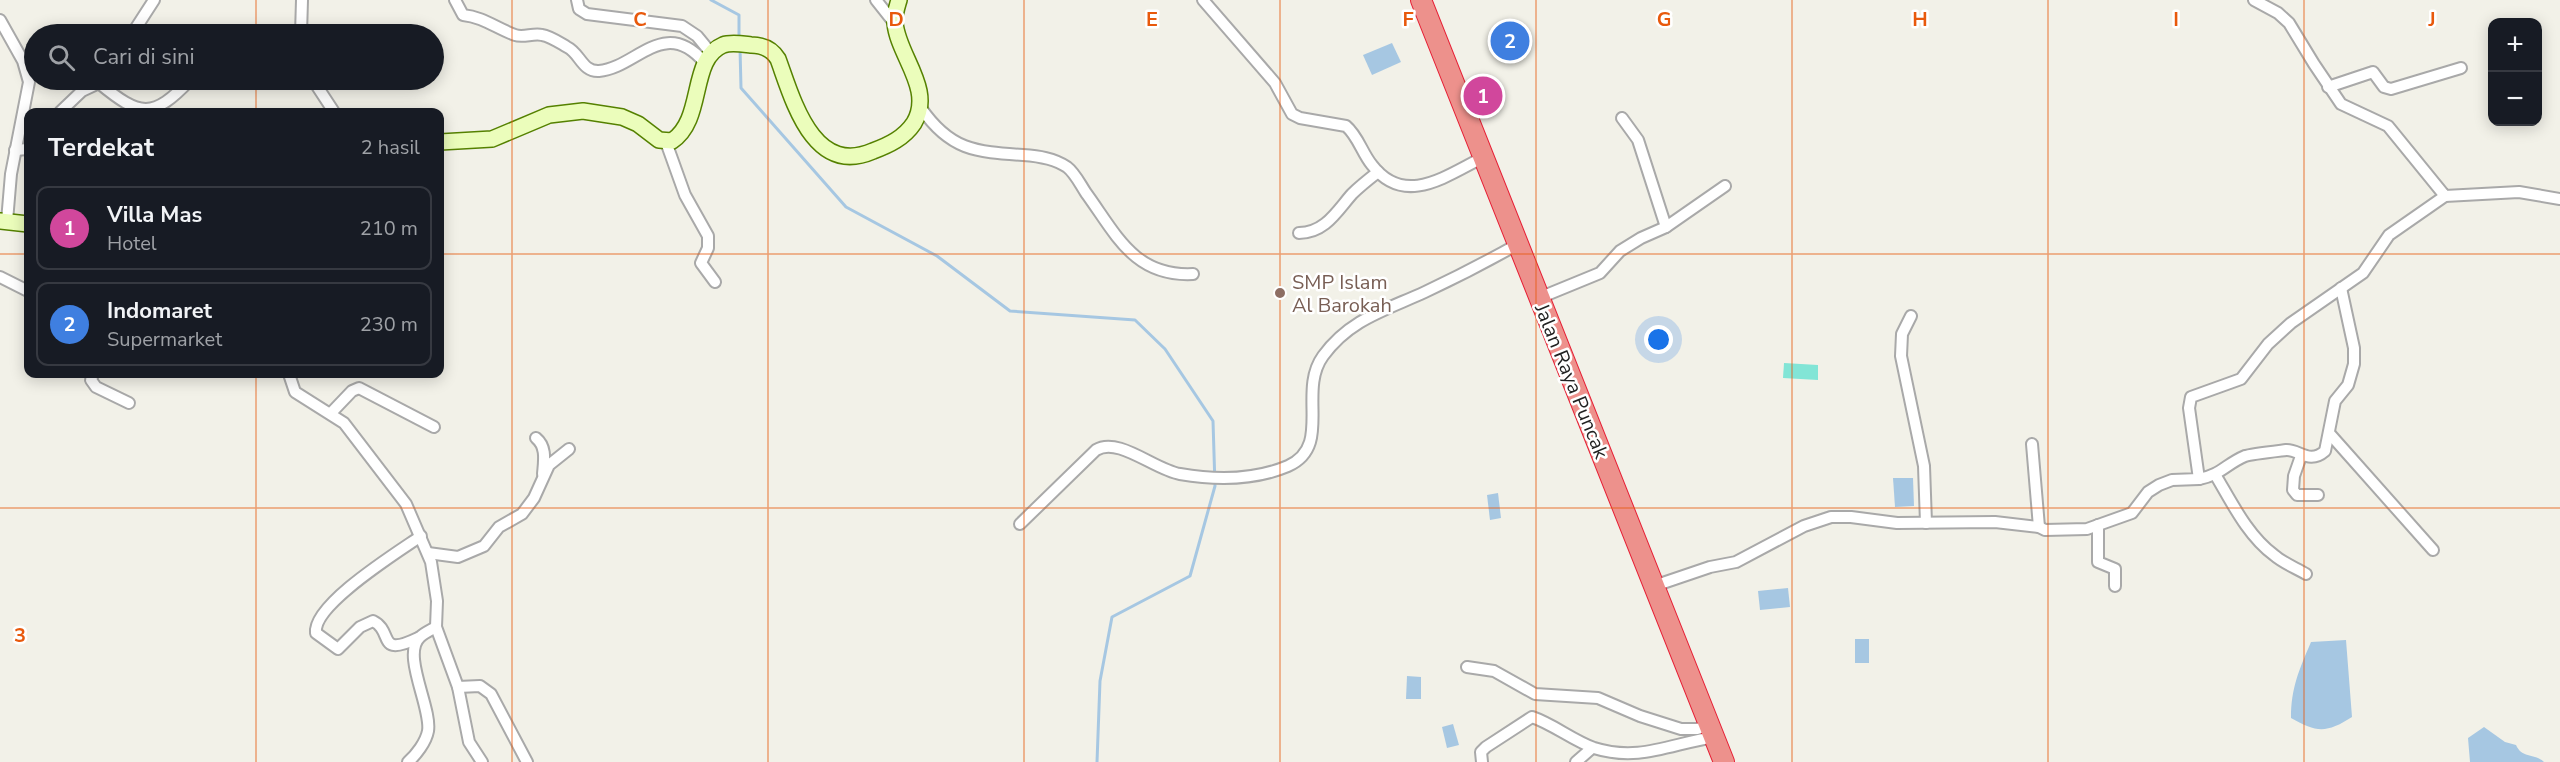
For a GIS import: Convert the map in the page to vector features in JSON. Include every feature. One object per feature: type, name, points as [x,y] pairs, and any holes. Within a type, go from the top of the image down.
[{"type":"highway","name":"Jalan Raya Puncak","points":[[1421,0],[1724,762]]},
{"type":"main road","points":[[444,142],[492,139],[549,115],[583,111],[622,117],[638,124],[656,139],[666,142],[674,140],[693,109],[707,58],[729,44],[755,45],[767,48],[776,55],[800,118],[820,144],[834,153],[860,156],[893,142],[907,132],[921,108],[916,82],[895,24],[899,0]]},
{"type":"main road","points":[[3,221],[24,224]]},
{"type":"street","points":[[138,24],[154,0]]},
{"type":"street","points":[[301,24],[302,0]]},
{"type":"street","points":[[455,0],[462,15],[482,19],[516,35],[546,36],[570,48],[583,65],[592,70],[609,68],[636,54],[664,44],[677,45],[707,58]]},
{"type":"street","points":[[577,0],[579,9],[588,14],[682,27],[697,36],[707,58]]},
{"type":"street","points":[[876,0],[895,24]]},
{"type":"street","points":[[1203,0],[1275,83],[1292,114],[1304,119],[1346,126],[1378,172],[1402,186],[1421,186],[1484,157]]},
{"type":"street","points":[[2254,0],[2278,13],[2289,23],[2328,87],[2346,107],[2382,122],[2393,130],[2445,196]]},
{"type":"street","points":[[0,20],[24,64]]},
{"type":"street","points":[[2328,87],[2373,72],[2383,86],[2391,89],[2461,68]]},
{"type":"street","points":[[25,108],[27,90]]},
{"type":"street","points":[[64,108],[84,90]]},
{"type":"street","points":[[112,90],[135,108]]},
{"type":"street","points":[[151,108],[167,102],[180,90]]},
{"type":"street","points":[[320,90],[331,108]]},
{"type":"street","points":[[921,108],[940,132],[961,146],[977,152],[1035,156],[1063,165],[1075,176],[1123,246],[1139,260],[1160,270],[1193,274]]},
{"type":"street","points":[[3,221],[24,111]]},
{"type":"street","points":[[1622,118],[1638,140],[1666,227]]},
{"type":"street","points":[[666,142],[685,195],[708,236],[708,248],[701,263],[715,282]]},
{"type":"street","points":[[15,150],[24,149]]},
{"type":"street","points":[[1299,233],[1313,231],[1323,225],[1338,212],[1352,194],[1378,172]]},
{"type":"street","points":[[1539,298],[1600,273],[1620,251],[1641,238],[1666,227],[1725,186]]},
{"type":"street","points":[[2199,479],[2189,408],[2191,397],[2238,381],[2268,344],[2285,328],[2363,273],[2389,234],[2445,196],[2519,192],[2560,199]]},
{"type":"street","points":[[1020,524],[1096,450],[1105,446],[1123,449],[1169,471],[1211,476],[1232,477],[1272,471],[1296,462],[1309,448],[1313,432],[1311,402],[1314,374],[1320,360],[1337,340],[1374,313],[1466,273],[1518,244]]},
{"type":"street","points":[[0,277],[24,289]]},
{"type":"street","points":[[1654,586],[1710,567],[1736,562],[1804,526],[1826,518],[1851,517],[1897,523],[1995,522],[2039,527],[2045,530],[2090,529],[2132,513],[2148,492],[2159,485],[2172,480],[2216,476],[2231,464],[2249,455],[2290,450],[2301,456],[2318,456],[2325,452],[2336,401],[2348,385],[2354,364],[2354,348],[2341,288]]},
{"type":"street","points":[[1911,316],[1902,334],[1901,356],[1924,466],[1926,523]]},
{"type":"street","points":[[92,378],[96,387],[129,403]]},
{"type":"street","points":[[290,378],[295,392],[331,413],[347,426],[400,493],[421,536],[434,578],[436,627],[458,687],[472,762]]},
{"type":"street","points":[[331,413],[353,390],[359,388],[434,427]]},
{"type":"street","points":[[2330,433],[2433,550]]},
{"type":"street","points":[[536,438],[543,450],[543,477]]},
{"type":"street","points":[[2032,444],[2039,527]]},
{"type":"street","points":[[428,553],[458,556],[484,546],[499,527],[519,517],[528,507],[552,462],[569,449]]},
{"type":"street","points":[[2301,456],[2294,476],[2293,490],[2297,495],[2318,495]]},
{"type":"street","points":[[2216,476],[2234,507],[2264,547],[2274,556],[2306,574]]},
{"type":"street","points":[[2098,525],[2098,562],[2115,569],[2115,586]]},
{"type":"street","points":[[421,536],[372,569],[351,587],[320,616],[315,630],[338,649],[360,627],[372,621],[378,625],[387,642],[391,644],[404,644],[436,627]]},
{"type":"street","points":[[408,762],[420,748],[428,732],[414,655],[418,638]]},
{"type":"street","points":[[1467,667],[1494,670],[1535,694],[1598,698],[1640,716],[1681,729],[1711,731]]},
{"type":"street","points":[[458,687],[480,686],[491,694],[527,762]]},
{"type":"street","points":[[1482,762],[1483,750],[1530,718],[1592,748],[1612,755],[1645,756],[1666,751],[1711,731]]},
{"type":"street","points":[[468,742],[482,762]]},
{"type":"street","points":[[1576,762],[1592,748]]},
{"type":"shaded area","points":[[1392,43],[1401,62],[1372,75],[1363,55]]},
{"type":"shaded area","points":[[1784,363],[1818,365],[1818,380],[1783,378]]},
{"type":"shaded area","points":[[1893,478],[1913,478],[1914,506],[1895,507]]},
{"type":"shaded area","points":[[1498,493],[1501,518],[1490,520],[1487,495]]},
{"type":"shaded area","points":[[1788,588],[1790,607],[1760,610],[1758,591]]},
{"type":"shaded area","points":[[1855,639],[1869,639],[1869,663],[1855,663]]},
{"type":"shaded area","points":[[2346,640],[2352,717],[2336,726],[2322,729],[2308,726],[2291,718],[2296,679],[2311,642]]},
{"type":"shaded area","points":[[1407,676],[1421,677],[1421,699],[1406,699]]},
{"type":"shaded area","points":[[1453,724],[1459,745],[1447,748],[1442,727]]},
{"type":"shaded area","points":[[2484,727],[2505,742],[2516,745],[2525,754],[2544,762],[2470,762],[2468,738]]},
{"type":"waterway","points":[[711,0],[739,15],[739,38]]},
{"type":"waterway","points":[[740,48],[741,88],[846,207],[937,256],[1010,311],[1135,320],[1165,349],[1213,421],[1215,486],[1190,576],[1112,617],[1100,681],[1097,762]]},
{"type":"place","name":"Indomaret","points":[[1510,41]]},
{"type":"place","name":"Villa Mas","points":[[1483,96]]},
{"type":"place","name":"SMP Islam Al Barokah","points":[[1280,293]]}]
